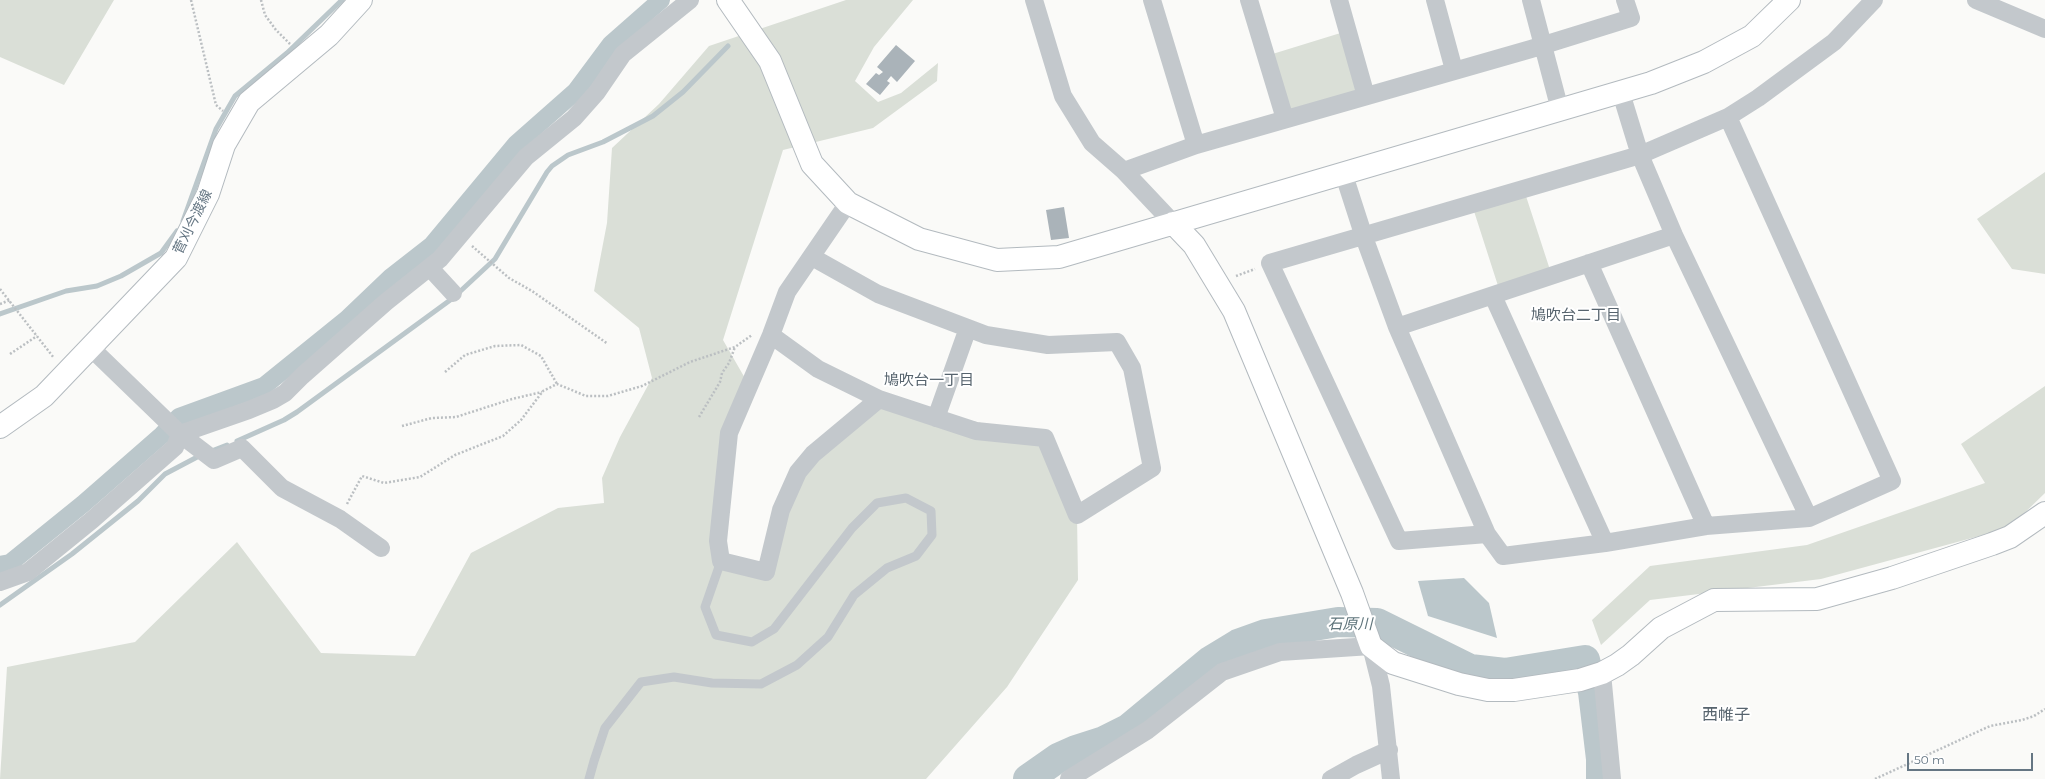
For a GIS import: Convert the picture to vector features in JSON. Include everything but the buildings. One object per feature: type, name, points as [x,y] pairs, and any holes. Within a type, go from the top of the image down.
[{"type":"street","name":"菅刈今渡線","points":[[0,427],[44,396],[176,258],[208,194],[224,145],[249,102],[329,35],[361,0]]},
{"type":"street","points":[[728,0],[770,61],[812,164],[848,203],[919,239],[996,260],[1059,257],[1344,175],[1652,83],[1704,62],[1752,36],[1789,0]]},
{"type":"street","points":[[1034,0],[1063,96],[1092,143],[1124,171],[1194,245],[1234,311],[1352,593],[1371,646],[1381,686],[1391,779]]},
{"type":"street","points":[[1152,0],[1196,145]]},
{"type":"street","points":[[1249,0],[1285,119]]},
{"type":"street","points":[[1339,0],[1366,96]]},
{"type":"street","points":[[1435,0],[1454,70]]},
{"type":"street","points":[[1531,0],[1544,44],[1560,110]]},
{"type":"street","points":[[1124,171],[1196,145],[1631,18],[1626,0]]},
{"type":"street","points":[[1488,534],[1399,541],[1270,263],[1364,237],[1640,155],[1728,117],[1758,98],[1834,42],[1874,0]]},
{"type":"street","points":[[180,434],[249,410],[273,400],[285,393],[302,376],[386,302],[440,259],[526,157],[574,118],[597,92],[623,54],[687,1]]},
{"type":"street","points":[[1988,2],[2045,29]]},
{"type":"street","points":[[1621,93],[1640,155],[1674,235],[1809,518]]},
{"type":"street","points":[[1344,175],[1364,237],[1397,327],[1488,534],[1503,556],[1605,543],[1706,526],[1809,518],[1892,481],[1728,117]]},
{"type":"street","points":[[848,203],[787,292],[771,335],[729,433],[718,541],[721,561],[766,572],[781,510],[798,472],[813,454],[846,429],[880,399]]},
{"type":"street","points":[[1397,327],[1674,235]]},
{"type":"street","points":[[771,335],[818,369],[880,399],[976,431],[1045,438],[1077,515],[1152,468],[1132,368],[1117,342],[1048,345],[986,335],[878,294],[812,257]]},
{"type":"street","points":[[1588,263],[1706,526]]},
{"type":"street","points":[[430,268],[453,293]]},
{"type":"street","points":[[1493,296],[1605,543]]},
{"type":"street","points":[[936,418],[968,328]]},
{"type":"street","points":[[90,347],[180,434],[214,460],[242,448],[282,488],[340,519],[381,548]]},
{"type":"street","points":[[0,582],[28,572],[92,520],[175,448],[180,434]]},
{"type":"street","points":[[1069,779],[1148,730],[1222,672],[1280,652],[1371,646],[1393,663],[1459,684],[1488,690],[1514,690],[1580,680],[1602,673],[1631,655],[1661,628],[1714,600],[1817,599],[1892,578],[1992,544],[2010,537],[2045,513]]},
{"type":"street","points":[[1602,673],[1612,779]]},
{"type":"street","points":[[1331,779],[1356,765],[1389,750]]},
{"type":"lane","points":[[589,779],[605,728],[641,682],[674,677],[712,683],[760,684],[797,665],[828,638],[854,595],[886,568],[916,556],[932,535],[931,511],[906,498],[877,503],[852,528],[774,629],[752,642],[716,635],[705,607],[721,561]]},
{"type":"path","points":[[191,0],[216,104],[219,108]]},
{"type":"path","points":[[261,0],[265,15],[276,30],[286,39]]},
{"type":"path","points":[[485,257],[509,278],[532,291],[608,344]]},
{"type":"path","points":[[1218,283],[1270,263]]},
{"type":"path","points":[[0,289],[65,373]]},
{"type":"path","points":[[0,304],[10,300]]},
{"type":"path","points":[[445,372],[465,355],[495,346],[521,345],[540,356],[557,384],[586,396],[608,396],[642,386],[690,362],[736,346],[759,330],[771,335]]},
{"type":"path","points":[[10,354],[36,336]]},
{"type":"path","points":[[699,417],[720,382],[722,373],[729,363],[736,346]]},
{"type":"path","points":[[402,426],[432,418],[456,417],[512,399],[543,392],[557,384]]},
{"type":"path","points":[[340,519],[362,476],[384,483],[420,477],[455,455],[503,436],[521,420],[543,392]]},
{"type":"path","points":[[1875,779],[1990,726],[2022,720],[2034,716],[2045,709]]},
{"type":"shaded area","points":[[0,0],[114,0],[64,85],[0,57]]},
{"type":"shaded area","points":[[846,0],[913,0],[874,47],[855,81],[878,102],[901,93],[938,63],[937,81],[873,128],[783,150],[723,340],[746,380],[726,431],[721,564],[766,571],[798,472],[879,399],[1045,438],[1077,515],[1078,580],[1007,687],[926,779],[0,779],[7,667],[135,642],[237,542],[321,653],[415,656],[471,553],[558,508],[604,503],[602,478],[620,437],[652,378],[639,328],[594,291],[607,223],[612,148],[659,104],[709,46]]},
{"type":"shaded area","points":[[1347,31],[1366,96],[1285,119],[1266,56]]},
{"type":"shaded area","points":[[2045,172],[2045,274],[2012,269],[1977,219]]},
{"type":"shaded area","points":[[1524,190],[1552,276],[1500,292],[1472,205]]},
{"type":"shaded area","points":[[2045,386],[2045,493],[2009,528],[1821,579],[1650,600],[1601,645],[1592,620],[1650,566],[1807,545],[1985,483],[1961,444]]},
{"type":"shaded area","points":[[1464,578],[1489,603],[1497,638],[1428,616],[1418,581]]},
{"type":"waterway","points":[[183,221],[216,129],[235,96],[287,53],[342,0]]},
{"type":"waterway","points":[[0,565],[10,563],[83,504],[162,435],[179,417],[264,386],[347,319],[391,277],[432,245],[516,144],[576,91],[611,44],[661,0]]},
{"type":"waterway","points":[[237,441],[284,420],[297,412],[453,298],[495,259],[552,166],[568,155],[603,142],[653,116],[683,92],[728,46]]},
{"type":"waterway","points":[[0,314],[66,291],[97,286],[121,276],[161,253],[177,231]]},
{"type":"waterway","points":[[209,452],[227,445]]},
{"type":"waterway","points":[[0,605],[72,554],[138,501],[165,474],[201,455]]},
{"type":"waterway","name":"石原川","points":[[1028,779],[1058,758],[1076,750],[1104,741],[1128,729],[1210,661],[1238,644],[1266,634],[1338,622],[1377,623],[1470,669],[1505,673],[1585,660],[1593,692],[1601,759],[1601,779]]},
{"type":"district","name":"鳩吹台二丁目","points":[[1576,316]]},
{"type":"district","name":"鳩吹台一丁目","points":[[929,381]]},
{"type":"district","name":"西帷子","points":[[1726,715]]}]
